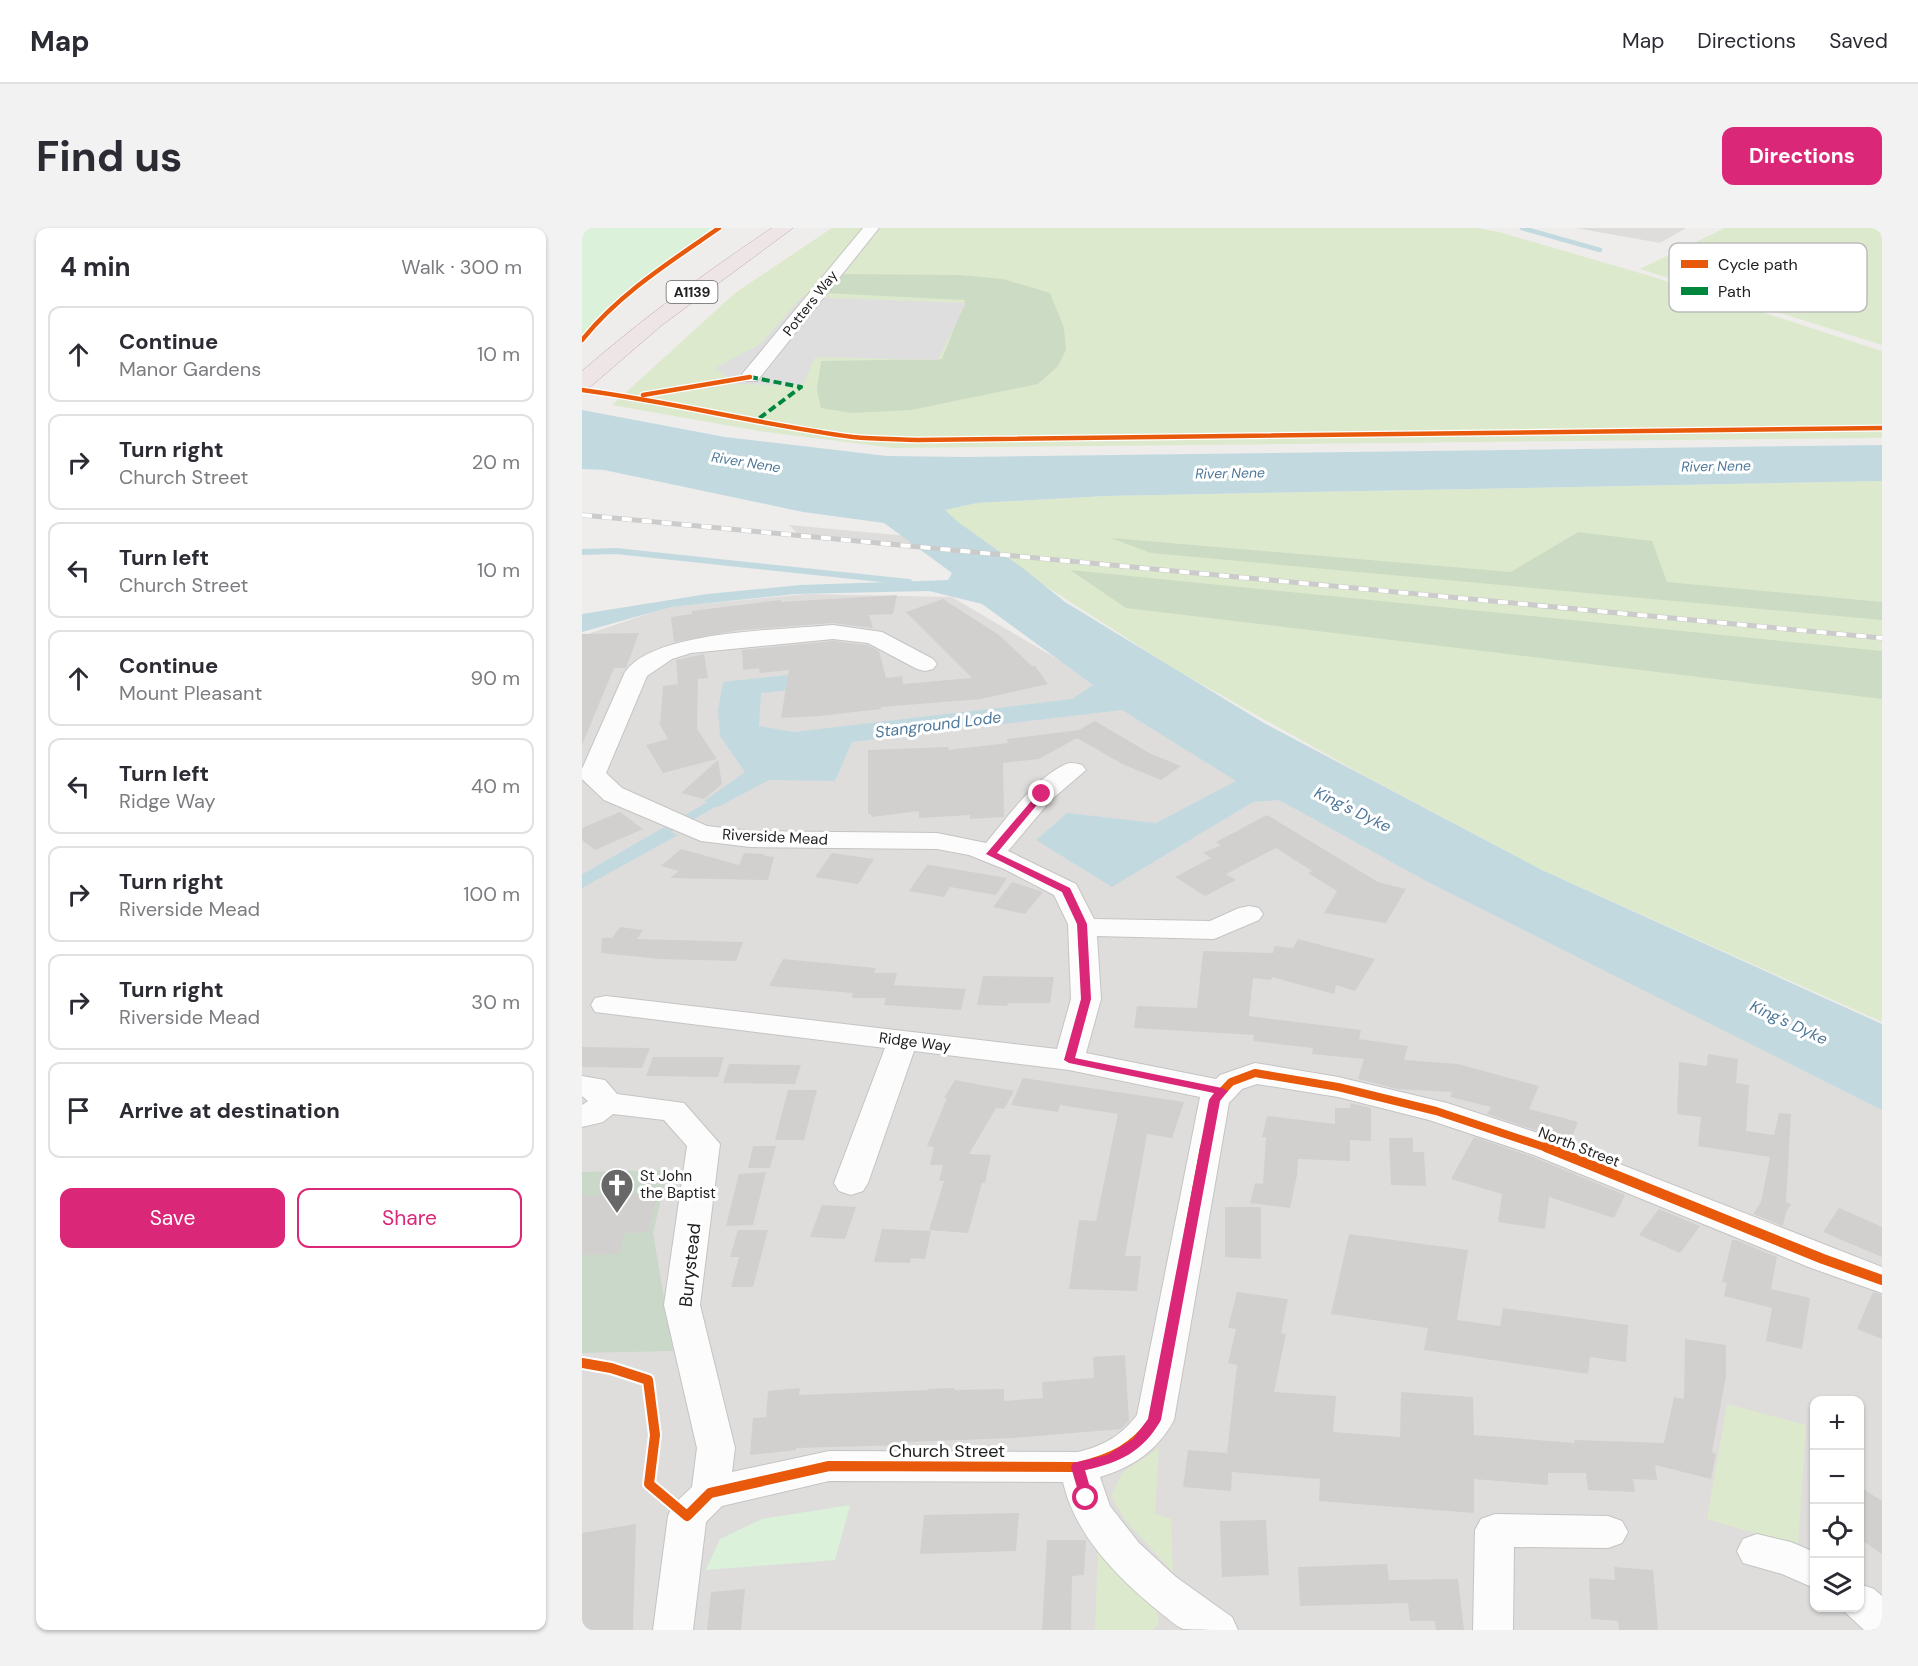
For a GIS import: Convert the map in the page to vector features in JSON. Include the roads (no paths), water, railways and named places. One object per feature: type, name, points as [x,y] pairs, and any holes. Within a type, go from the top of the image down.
[{"type":"highway","name":"A1139","points":[[582,359],[691,274],[758,228]]},
{"type":"highway","name":"A1139","points":[[582,382],[726,266],[784,228]]},
{"type":"street","name":"Potters Way","points":[[750,377],[871,228]]},
{"type":"street","name":"Riverside Mead","points":[[925,664],[874,637],[833,632],[688,646],[664,654],[636,672],[592,775],[614,794],[701,833],[750,838],[938,841],[976,848],[1014,863],[1066,890],[1082,927],[1086,999],[1069,1060]]},
{"type":"street","points":[[991,854],[1042,794],[1073,770]]},
{"type":"street","points":[[1082,927],[1214,930],[1249,914]]},
{"type":"street","name":"Ridge Way","points":[[606,1005],[1069,1060],[1222,1091]]},
{"type":"street","points":[[851,1183],[903,1040]]},
{"type":"street","name":"North Street","points":[[1222,1091],[1231,1082],[1255,1073],[1338,1087],[1436,1111],[1545,1147],[1801,1250],[1882,1280]]},
{"type":"street","name":"Church Street","points":[[710,1493],[829,1466],[1078,1467],[1110,1460],[1138,1442],[1155,1420],[1214,1100],[1222,1091]]},
{"type":"street","name":"Burystead","points":[[590,1102],[673,1111],[704,1144],[682,1305],[716,1448],[710,1493]]},
{"type":"street","points":[[1078,1467],[1086,1498],[1099,1521],[1139,1570],[1201,1626]]},
{"type":"street","points":[[673,1630],[687,1516],[710,1493]]},
{"type":"street","points":[[1493,1630],[1495,1530],[1608,1532]]},
{"type":"street","points":[[1757,1551],[1791,1559],[1810,1568]]},
{"type":"street","points":[[1864,1605],[1882,1621]]},
{"type":"water","points":[[582,410],[725,437],[887,456],[966,457],[1882,445],[1882,481],[1106,496],[977,503],[945,510],[1065,602],[1264,723],[1542,870],[1882,1024],[1882,1110],[1428,882],[1279,800],[1253,802],[1112,887],[1036,840],[1067,813],[1156,823],[1236,781],[1122,710],[852,742],[835,781],[769,780],[718,807],[704,801],[745,772],[720,736],[718,710],[723,682],[807,673],[808,688],[761,693],[759,726],[794,732],[1072,699],[1093,685],[982,604],[929,591],[796,594],[671,607],[582,632],[582,614],[707,594],[800,585],[948,580],[952,573],[884,523],[803,512],[604,470],[582,469]]},
{"type":"water","points":[[667,830],[678,835],[582,888],[582,879]]},
{"type":"waterway","points":[[1522,228],[1600,250]]},
{"type":"waterway","points":[[582,552],[616,551],[909,582]]},
{"type":"waterway","name":"Stanground Lode","points":[[582,879],[719,800]]},
{"type":"railway","points":[[582,515],[1882,638]]},
{"type":"place","name":"St John the Baptist","points":[[617,1214]]},
{"type":"water label","name":"River Nene","points":[[746,462]]},
{"type":"water label","name":"River Nene","points":[[1716,466]]},
{"type":"water label","name":"River Nene","points":[[1230,473]]},
{"type":"water label","name":"King's Dyke","points":[[1353,809]]},
{"type":"water label","name":"King's Dyke","points":[[1789,1022]]}]
